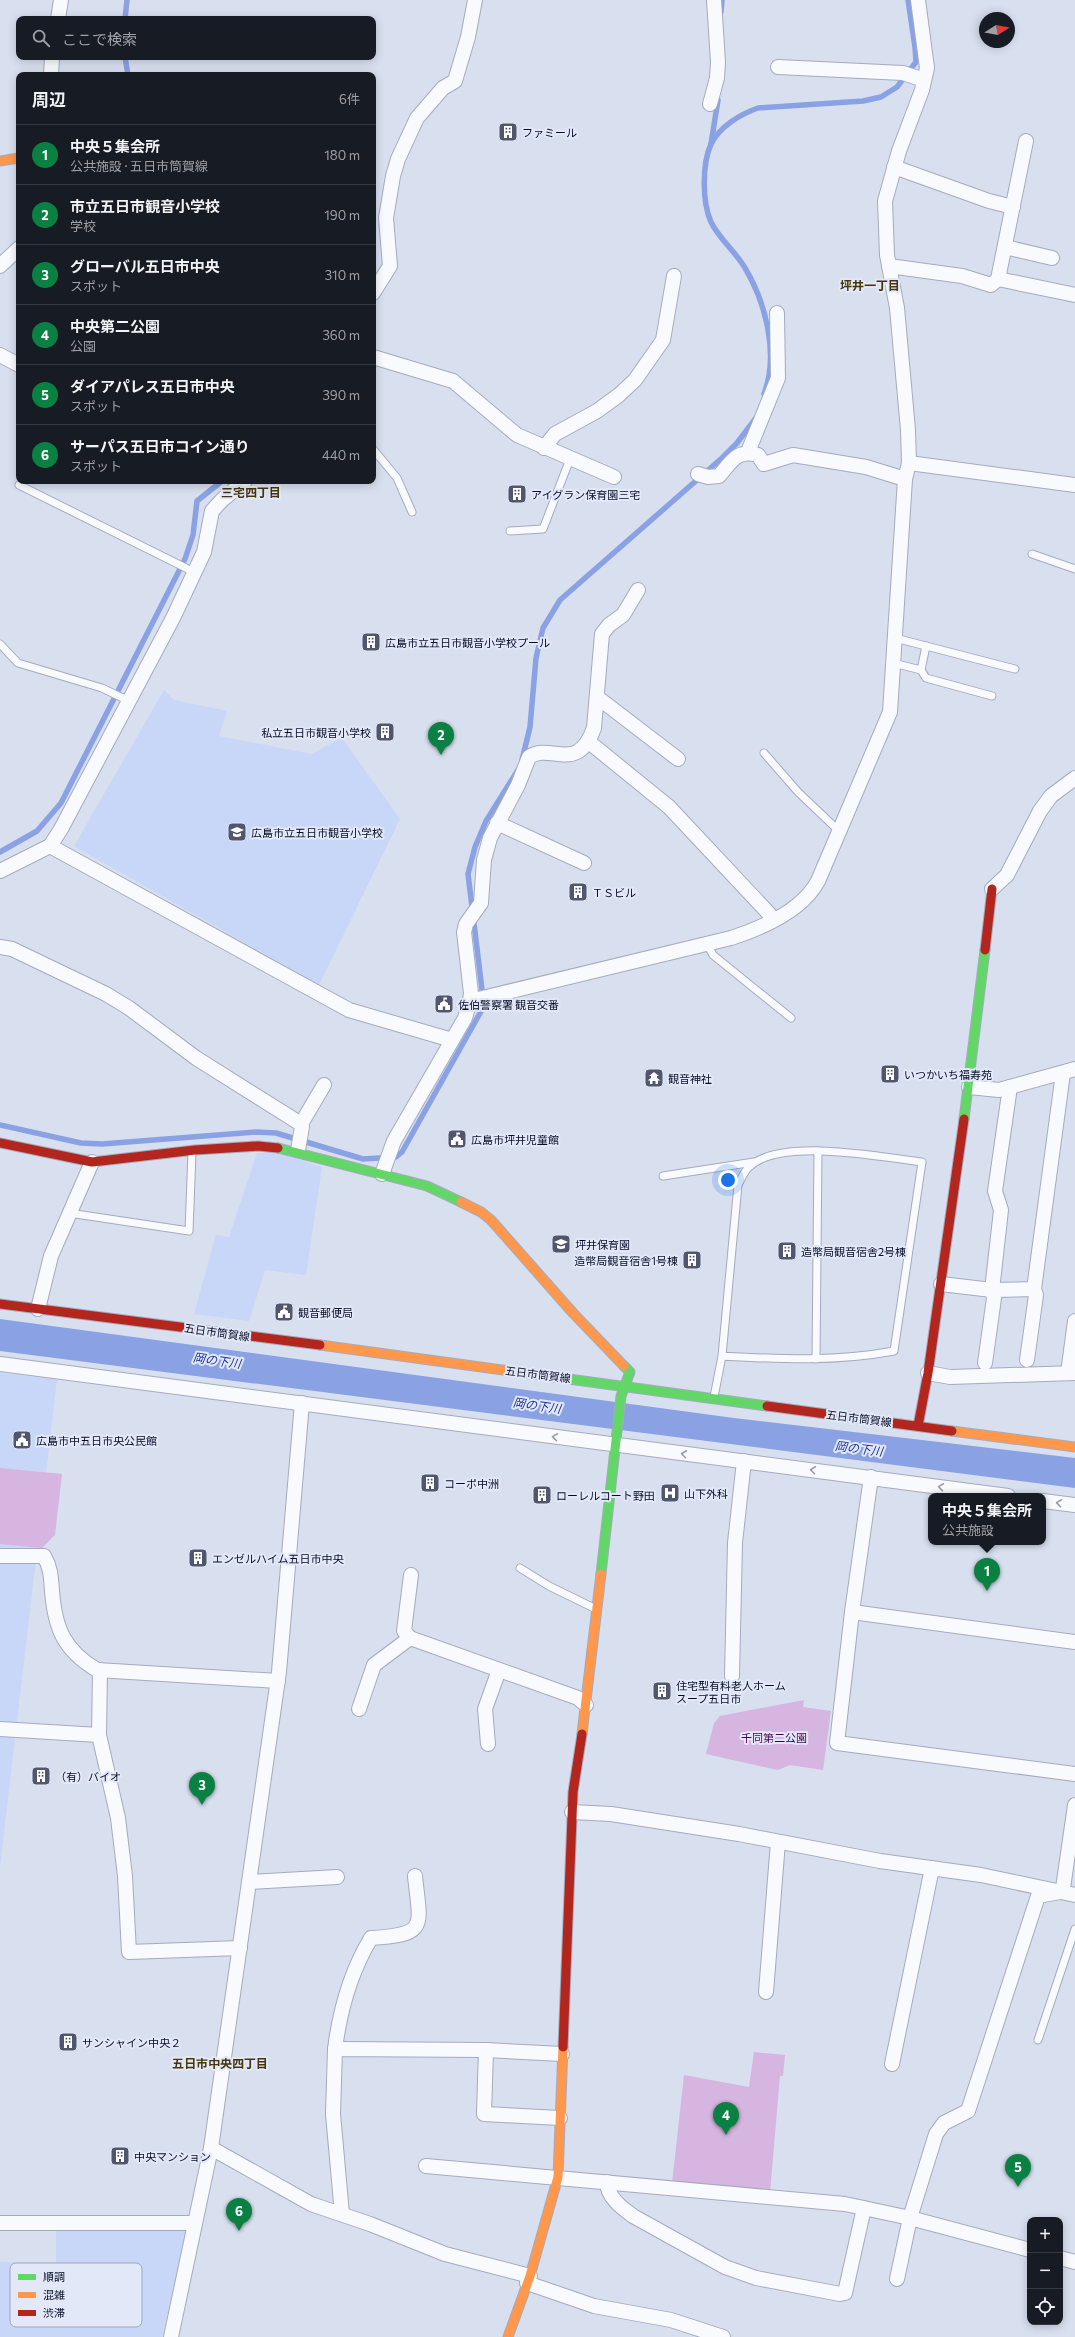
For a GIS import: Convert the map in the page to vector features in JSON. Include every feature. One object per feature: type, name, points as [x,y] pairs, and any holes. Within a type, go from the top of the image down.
[{"type":"street","points":[[58,16],[61,0]]},
{"type":"street","points":[[376,288],[390,266],[386,218],[398,159],[417,118],[443,88],[455,80],[468,37],[475,0]]},
{"type":"street","points":[[710,104],[717,78],[718,62],[714,0]]},
{"type":"street","points":[[473,1000],[707,944],[751,932],[799,904],[811,893],[839,831],[890,712],[905,479],[909,463],[908,430],[897,308],[886,255],[885,201],[921,79],[926,68],[926,50],[918,0]]},
{"type":"street","points":[[50,72],[52,60]]},
{"type":"street","points":[[778,67],[903,73],[921,79]]},
{"type":"street","points":[[889,266],[962,276],[992,285],[998,279],[1026,141]]},
{"type":"street","points":[[0,161],[16,158]]},
{"type":"street","points":[[894,167],[989,201],[1013,207]]},
{"type":"street","points":[[1004,247],[1052,258]]},
{"type":"street","points":[[0,266],[16,251]]},
{"type":"street","points":[[544,448],[555,434],[597,411],[636,380],[663,340],[674,276]]},
{"type":"street","points":[[998,279],[1075,295]]},
{"type":"street","points":[[748,452],[778,378],[777,313]]},
{"type":"street","points":[[0,355],[16,363]]},
{"type":"street","points":[[376,358],[453,381],[516,435],[614,477]]},
{"type":"street","points":[[703,476],[719,476],[741,453],[748,452],[758,455],[764,464],[793,455],[866,467],[905,479]]},
{"type":"street","points":[[909,463],[1075,485]]},
{"type":"street","points":[[0,871],[50,846],[71,811],[126,699],[208,539],[212,511],[222,500],[241,484]]},
{"type":"street","points":[[383,1171],[389,1153],[465,1018],[473,1000],[464,932],[466,924],[478,908],[481,901],[484,860],[490,838],[518,785],[528,757],[536,753],[562,755],[577,752],[588,742],[594,728],[602,634],[609,625],[623,615],[638,590]]},
{"type":"street","points":[[597,697],[678,759]]},
{"type":"street","points":[[588,742],[669,807],[774,919]]},
{"type":"street","points":[[918,1426],[928,1373],[969,1087],[992,889],[1007,875],[1043,806],[1051,796],[1075,778]]},
{"type":"street","points":[[497,823],[584,863]]},
{"type":"street","points":[[50,846],[349,1010],[452,1040]]},
{"type":"street","points":[[0,947],[12,949],[106,994],[129,1008],[196,1058],[302,1126]]},
{"type":"street","points":[[969,1087],[999,1090],[1069,1071],[1034,1289],[1036,1295],[1027,1360]]},
{"type":"street","points":[[298,1150],[302,1126],[324,1085]]},
{"type":"street","points":[[985,1363],[994,1298],[992,1290],[1001,1210],[995,1191],[1010,1087]]},
{"type":"street","points":[[0,1143],[92,1162],[192,1150],[258,1146],[298,1150],[359,1170],[383,1171],[427,1186],[481,1212],[492,1220],[573,1313],[630,1372],[621,1396],[614,1441],[586,1705],[573,1792],[558,2177],[528,2280],[508,2337]]},
{"type":"street","points":[[38,1309],[51,1256],[92,1162]]},
{"type":"street","points":[[941,1284],[992,1290],[1034,1289]]},
{"type":"street","name":"五日市筒賀線","points":[[0,1304],[626,1385],[714,1399],[1075,1447]]},
{"type":"street","points":[[928,1373],[950,1377],[1072,1373],[1075,1321]]},
{"type":"street","points":[[0,1364],[614,1441],[744,1461],[986,1493]]},
{"type":"street","points":[[171,2337],[211,2148],[278,1681],[302,1403]]},
{"type":"street","points":[[732,1676],[735,1543],[744,1461]]},
{"type":"street","points":[[871,1477],[852,1612],[837,1743],[1075,1774]]},
{"type":"street","points":[[1046,1501],[1075,1506]]},
{"type":"street","points":[[0,1556],[44,1556],[50,1566],[54,1614],[62,1636],[77,1656],[100,1670],[278,1681]]},
{"type":"street","points":[[412,1575],[404,1631],[410,1638],[578,1698],[586,1705]]},
{"type":"street","points":[[852,1612],[1075,1642]]},
{"type":"street","points":[[359,1709],[374,1665],[410,1638]]},
{"type":"street","points":[[100,1670],[99,1735],[118,1818],[125,1876],[129,1952],[240,1948]]},
{"type":"street","points":[[488,1744],[485,1709],[499,1670]]},
{"type":"street","points":[[0,1729],[99,1735]]},
{"type":"street","points":[[897,2279],[910,2218],[936,2134],[944,2123],[968,2111],[1038,1896],[1060,1892],[1063,1888],[1075,1805]]},
{"type":"street","points":[[572,1812],[611,1814],[880,1861],[932,1868],[1075,1894]]},
{"type":"street","points":[[766,1992],[778,1842]]},
{"type":"street","points":[[892,2064],[932,1868]]},
{"type":"street","points":[[342,2214],[334,2114],[335,2049],[339,2018],[357,1961],[371,1938],[397,1937],[416,1928],[419,1921],[415,1876]]},
{"type":"street","points":[[249,1882],[337,1877]]},
{"type":"street","points":[[335,2049],[486,2050],[562,2054]]},
{"type":"street","points":[[486,2050],[484,2114],[560,2118]]},
{"type":"street","points":[[211,2148],[311,2204],[342,2214],[445,2254],[528,2280],[594,2306],[671,2320],[723,2337]]},
{"type":"street","points":[[426,2166],[845,2204],[910,2218],[1027,2249]]},
{"type":"street","points":[[607,2182],[608,2189],[619,2206],[633,2216],[725,2268],[756,2278],[840,2294],[845,2292],[864,2208]]},
{"type":"street","points":[[0,2223],[195,2224]]},
{"type":"street","points":[[1063,2259],[1075,2262]]},
{"type":"lane","points":[[376,452],[397,478],[412,512]]},
{"type":"lane","points":[[510,531],[543,529],[570,459]]},
{"type":"lane","points":[[19,485],[191,571]]},
{"type":"lane","points":[[1032,554],[1075,568]]},
{"type":"lane","points":[[895,638],[1015,669]]},
{"type":"lane","points":[[0,644],[18,663],[108,690],[126,699]]},
{"type":"lane","points":[[926,646],[921,670],[926,678],[992,696]]},
{"type":"lane","points":[[893,663],[921,670]]},
{"type":"lane","points":[[764,754],[798,792],[839,831]]},
{"type":"lane","points":[[707,944],[713,955],[791,1018]]},
{"type":"lane","points":[[69,1213],[189,1231],[192,1150]]},
{"type":"lane","points":[[714,1399],[722,1356],[738,1185],[749,1167],[768,1157],[796,1151],[818,1151],[922,1162],[894,1351],[857,1358],[816,1360],[722,1356]]},
{"type":"lane","points":[[816,1360],[818,1151]]},
{"type":"lane","points":[[663,1176],[759,1162]]},
{"type":"lane","points":[[520,1568],[549,1586],[596,1609]]},
{"type":"lane","points":[[1038,2040],[1075,1929]]},
{"type":"shaded area","name":"広島市立五日市観音小学校","points":[[164,690],[174,700],[227,711],[219,736],[311,754],[342,738],[400,819],[319,985],[74,846]]},
{"type":"shaded area","points":[[257,1153],[279,1153],[322,1167],[306,1275],[265,1270],[249,1321],[194,1314],[216,1235],[229,1237]]},
{"type":"shaded area","points":[[0,1373],[57,1379],[0,1867]]},
{"type":"shaded area","points":[[188,2228],[162,2337],[0,2337],[0,2262],[56,2262],[56,2229]]},
{"type":"green space","points":[[0,1468],[62,1474],[55,1535],[42,1548],[0,1544]]},
{"type":"green space","name":"千同第二公園","points":[[804,1700],[803,1707],[831,1711],[823,1770],[790,1765],[778,1770],[706,1754],[714,1723],[720,1716]]},
{"type":"green space","points":[[754,2052],[785,2055],[783,2076],[780,2076],[770,2193],[672,2183],[684,2075],[749,2087]]},
{"type":"water","name":"岡の下川","points":[[0,1319],[734,1418],[1075,1458],[1075,1488],[0,1351]]},
{"type":"waterway","points":[[125,16],[127,0]]},
{"type":"waterway","points":[[721,12],[722,0]]},
{"type":"waterway","points":[[764,394],[770,363],[768,330],[759,297],[745,268],[714,228],[708,214],[704,183],[708,152],[711,144],[725,126],[758,108],[863,101],[881,97],[897,87],[916,62],[908,0]]},
{"type":"waterway","points":[[126,60],[128,72]]},
{"type":"waterway","points":[[711,144],[718,100]]},
{"type":"waterway","points":[[522,760],[530,727],[536,658],[543,628],[560,600],[722,458],[737,443],[756,418]]},
{"type":"waterway","points":[[0,852],[37,831],[61,803],[185,559],[193,535],[197,501],[218,484]]},
{"type":"waterway","points":[[0,1125],[81,1143],[102,1144],[257,1132],[276,1133],[363,1159],[396,1157],[402,1152],[484,1006],[468,874],[475,847],[486,821],[518,770]]},
{"type":"traffic: fast","points":[[964,1119],[985,950]]},
{"type":"traffic: fast","points":[[278,1148],[427,1186],[461,1202]]},
{"type":"traffic: fast","points":[[601,1574],[621,1396],[630,1372],[624,1366]]},
{"type":"traffic: fast","points":[[532,1374],[767,1406]]},
{"type":"traffic: slow","points":[[0,161],[16,158]]},
{"type":"traffic: slow","points":[[461,1202],[481,1212],[491,1220],[573,1313],[624,1366]]},
{"type":"traffic: slow","points":[[320,1345],[532,1374]]},
{"type":"traffic: slow","points":[[952,1431],[1075,1447]]},
{"type":"traffic: slow","points":[[582,1734],[601,1574]]},
{"type":"traffic: slow","points":[[508,2337],[530,2276],[558,2177],[563,2047]]},
{"type":"traffic: jam","points":[[985,950],[992,889]]},
{"type":"traffic: jam","points":[[918,1426],[928,1373],[964,1119]]},
{"type":"traffic: jam","points":[[0,1143],[92,1162],[195,1150],[258,1146],[278,1148]]},
{"type":"traffic: jam","points":[[0,1304],[320,1345]]},
{"type":"traffic: jam","points":[[767,1406],[952,1431]]},
{"type":"traffic: jam","points":[[563,2047],[573,1792],[582,1734]]},
{"type":"place","name":"ファミール","points":[[508,132]]},
{"type":"place","name":"アイグラン保育園三宅","points":[[517,494]]},
{"type":"place","name":"広島市立五日市観音小学校プール","points":[[371,642]]},
{"type":"place","name":"私立五日市観音小学校","points":[[385,732]]},
{"type":"place","name":"市立五日市観音小学校","points":[[441,755]]},
{"type":"place","name":"広島市立五日市観音小学校","points":[[237,832]]},
{"type":"place","name":"ＴＳビル","points":[[578,892]]},
{"type":"place","name":"佐伯警察署 観音交番","points":[[444,1004]]},
{"type":"place","name":"いつかいち福寿苑","points":[[890,1074]]},
{"type":"place","name":"観音神社","points":[[654,1078]]},
{"type":"place","name":"広島市坪井児童館","points":[[457,1139]]},
{"type":"place","name":"坪井保育園","points":[[561,1244]]},
{"type":"place","name":"造幣局観音宿舎2号棟","points":[[787,1251]]},
{"type":"place","name":"造幣局観音宿舎1号棟","points":[[692,1260]]},
{"type":"place","name":"観音郵便局","points":[[284,1312]]},
{"type":"place","name":"広島市中五日市央公民館","points":[[22,1440]]},
{"type":"place","name":"コーポ中洲","points":[[430,1483]]},
{"type":"place","name":"山下外科","points":[[670,1493]]},
{"type":"place","name":"ローレルコート野田","points":[[542,1495]]},
{"type":"place","name":"エンゼルハイム五日市中央","points":[[198,1558]]},
{"type":"place","name":"中央５集会所","points":[[987,1591]]},
{"type":"place","name":"住宅型有料老人ホーム スープ五日市","points":[[662,1691]]},
{"type":"place","name":"（有）バイオ","points":[[41,1776]]},
{"type":"place","name":"グローバル五日市中央","points":[[202,1805]]},
{"type":"place","name":"サンシャイン中央２","points":[[68,2042]]},
{"type":"place","name":"中央第二公園","points":[[726,2135]]},
{"type":"place","name":"中央マンション","points":[[120,2156]]},
{"type":"place","name":"ダイアパレス五日市中央","points":[[1018,2187]]},
{"type":"place","name":"サーパス五日市コイン通り","points":[[239,2231]]},
{"type":"district","name":"坪井一丁目","points":[[870,285]]},
{"type":"district","name":"三宅四丁目","points":[[251,492]]},
{"type":"district","name":"五日市中央四丁目","points":[[220,2063]]}]
